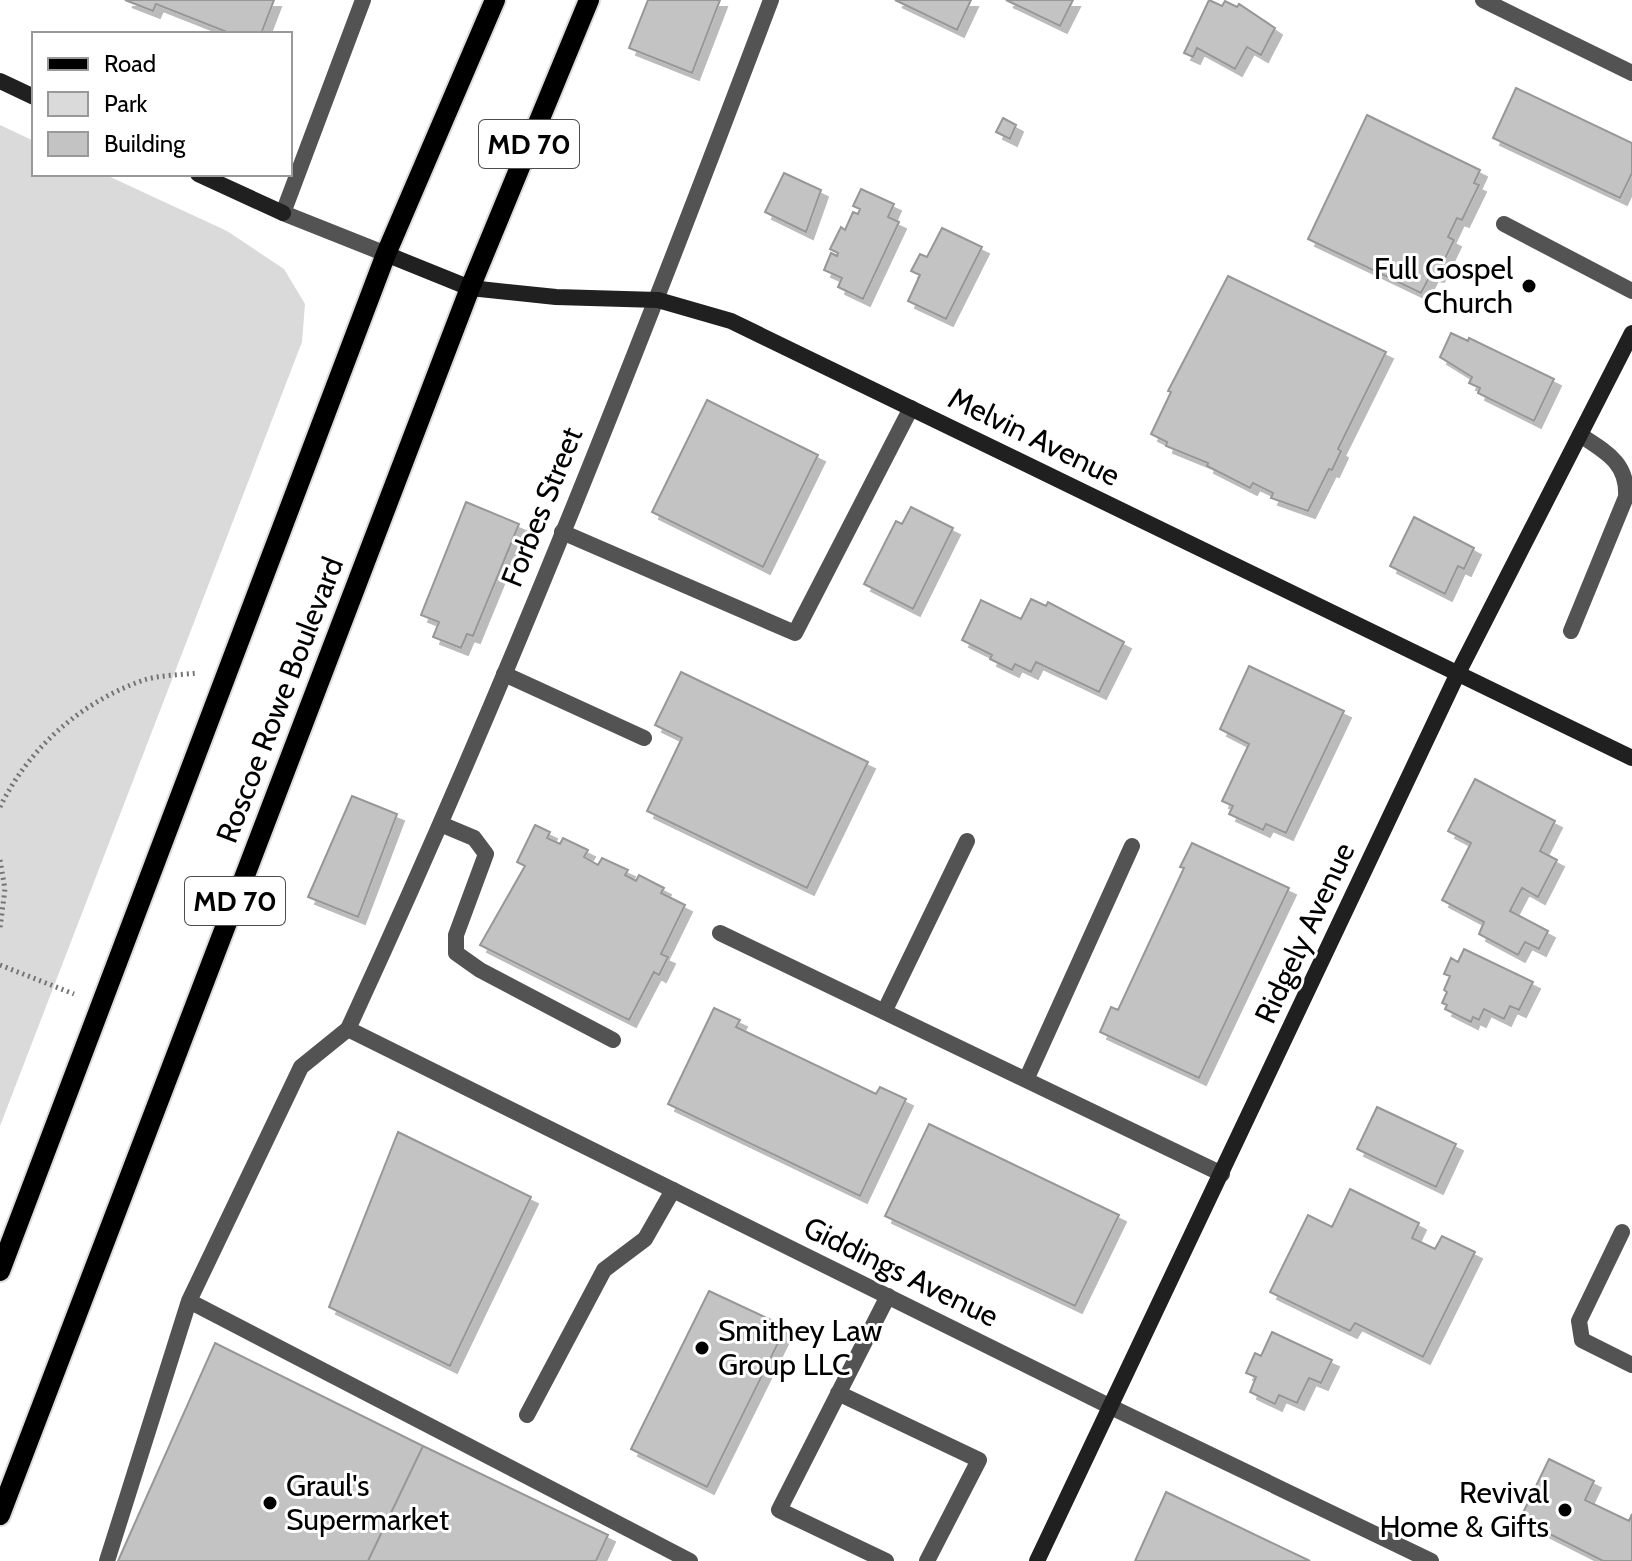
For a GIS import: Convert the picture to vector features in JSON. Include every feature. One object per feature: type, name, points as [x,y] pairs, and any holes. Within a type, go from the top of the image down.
[{"type":"main road","name":"Roscoe Rowe Boulevard","points":[[0,1271],[386,254],[495,0]]},
{"type":"main road","name":"Roscoe Rowe Boulevard","points":[[0,1515],[470,288],[589,0]]},
{"type":"street","points":[[283,213],[363,0]]},
{"type":"street","name":"Forbes Street","points":[[348,1029],[443,825],[658,300],[771,0]]},
{"type":"street","points":[[1483,0],[1632,73]]},
{"type":"street","points":[[0,81],[32,96]]},
{"type":"street","points":[[202,176],[283,213],[386,254]]},
{"type":"street","points":[[1504,224],[1632,291]]},
{"type":"street","name":"Melvin Avenue","points":[[386,254],[470,288],[556,297],[658,300],[731,321],[1632,758]]},
{"type":"street","name":"Ridgely Avenue","points":[[1037,1561],[1458,673],[1632,333]]},
{"type":"street","points":[[562,532],[795,633],[911,408]]},
{"type":"street","points":[[1571,631],[1626,497],[1627,481],[1615,459],[1580,435]]},
{"type":"street","points":[[504,674],[644,738]]},
{"type":"street","points":[[443,825],[474,838],[486,854],[456,935],[456,953],[480,970],[613,1040]]},
{"type":"street","points":[[885,1010],[967,841]]},
{"type":"street","points":[[1026,1080],[1132,846]]},
{"type":"street","points":[[720,933],[1222,1174]]},
{"type":"street","points":[[107,1561],[189,1301],[301,1067],[348,1029]]},
{"type":"street","name":"Giddings Avenue","points":[[348,1029],[1111,1407],[1431,1561]]},
{"type":"street","points":[[527,1415],[604,1270],[645,1239],[673,1190]]},
{"type":"street","points":[[1622,1232],[1579,1321],[1582,1340],[1632,1365]]},
{"type":"street","points":[[886,1561],[779,1510],[888,1296]]},
{"type":"street","points":[[189,1301],[690,1561]]},
{"type":"street","points":[[838,1393],[979,1460],[927,1561]]},
{"type":"path","points":[[0,807],[31,754],[96,701],[144,680],[228,668]]},
{"type":"path","points":[[0,860],[5,889],[0,928]]},
{"type":"path","points":[[0,965],[99,1005]]},
{"type":"green space","points":[[0,125],[32,140],[32,176],[108,176],[227,231],[284,269],[305,304],[302,342],[0,1126]]},
{"type":"building","points":[[125,0],[274,0],[262,32],[227,32],[156,4],[153,11]]},
{"type":"building","points":[[648,0],[720,0],[692,73],[629,48]]},
{"type":"building","points":[[895,0],[971,0],[957,30]]},
{"type":"building","points":[[1006,0],[1073,0],[1060,26]]},
{"type":"building","points":[[1209,0],[1222,6],[1225,1],[1237,7],[1239,4],[1275,28],[1261,55],[1247,47],[1235,69],[1197,48],[1193,57],[1184,53]]},
{"type":"building","points":[[1516,88],[1632,143],[1632,173],[1620,198],[1493,138]]},
{"type":"building","points":[[1367,115],[1480,170],[1474,183],[1479,185],[1462,220],[1457,218],[1448,237],[1454,240],[1437,275],[1431,274],[1421,293],[1308,239]]},
{"type":"building","points":[[1003,118],[1016,125],[1010,139],[996,132]]},
{"type":"building","points":[[784,173],[821,190],[806,232],[765,212]]},
{"type":"building","points":[[861,189],[894,204],[888,217],[899,222],[863,299],[838,287],[842,278],[824,270],[831,253],[837,256],[838,253],[830,249],[841,227],[845,230],[853,212],[858,214],[860,209],[853,206]]},
{"type":"building","points":[[942,228],[982,247],[946,319],[908,301],[920,275],[911,271],[920,254],[927,257]]},
{"type":"building","points":[[1228,276],[1386,352],[1338,449],[1341,451],[1332,470],[1329,469],[1308,511],[1271,498],[1273,493],[1253,483],[1250,488],[1207,466],[1208,463],[1166,446],[1167,442],[1151,434],[1171,392],[1168,391]]},
{"type":"building","points":[[1451,333],[1468,341],[1469,338],[1554,379],[1534,421],[1478,393],[1480,388],[1469,383],[1472,377],[1440,357]]},
{"type":"building","points":[[707,400],[818,455],[763,567],[652,512]]},
{"type":"building","points":[[466,502],[519,524],[473,636],[467,634],[461,648],[433,637],[439,622],[421,615]]},
{"type":"building","points":[[911,507],[953,528],[913,609],[864,584],[896,521],[902,524]]},
{"type":"building","points":[[1414,517],[1474,548],[1464,569],[1458,566],[1445,594],[1390,566]]},
{"type":"building","points":[[1031,599],[1046,606],[1048,602],[1124,642],[1099,692],[1036,662],[1031,672],[1015,664],[1012,670],[990,659],[992,655],[962,640],[981,600],[1021,619]]},
{"type":"building","points":[[1249,666],[1344,711],[1286,833],[1266,824],[1263,830],[1229,814],[1233,806],[1222,801],[1249,744],[1220,729]]},
{"type":"building","points":[[681,672],[868,762],[807,888],[647,811],[682,738],[655,725]]},
{"type":"building","points":[[1475,779],[1555,821],[1540,851],[1557,860],[1538,897],[1522,888],[1510,911],[1548,931],[1539,949],[1525,942],[1518,955],[1479,934],[1484,922],[1442,900],[1471,843],[1448,831]]},
{"type":"building","points":[[352,796],[397,814],[358,917],[308,897]]},
{"type":"building","points":[[535,825],[550,832],[547,838],[560,844],[563,838],[588,850],[584,857],[598,865],[602,858],[628,870],[625,875],[636,881],[639,875],[664,888],[661,893],[685,905],[661,954],[668,957],[659,975],[654,972],[629,1020],[480,945],[525,866],[517,862]]},
{"type":"building","points":[[1192,843],[1289,888],[1199,1078],[1100,1032],[1111,1007],[1118,1010],[1184,868],[1180,867]]},
{"type":"building","points":[[1464,949],[1533,982],[1519,1010],[1510,1006],[1504,1019],[1484,1009],[1479,1020],[1473,1017],[1471,1022],[1445,1009],[1447,1005],[1442,1003],[1450,976],[1444,974],[1451,958],[1458,962]]},
{"type":"building","points":[[714,1008],[740,1020],[736,1027],[876,1094],[880,1087],[906,1099],[860,1196],[668,1104]]},
{"type":"building","points":[[1377,1107],[1456,1144],[1436,1187],[1357,1149]]},
{"type":"building","points":[[929,1124],[1119,1215],[1075,1306],[885,1216]]},
{"type":"building","points":[[398,1132],[531,1197],[450,1366],[329,1307]]},
{"type":"building","points":[[1350,1189],[1419,1223],[1412,1238],[1435,1249],[1442,1236],[1475,1252],[1423,1357],[1355,1323],[1350,1331],[1270,1292],[1308,1215],[1332,1227]]},
{"type":"building","points":[[709,1291],[786,1327],[707,1487],[631,1449]]},
{"type":"building","points":[[1272,1332],[1332,1360],[1321,1383],[1309,1378],[1297,1403],[1279,1395],[1275,1404],[1250,1392],[1256,1377],[1246,1373],[1255,1353],[1261,1356]]},
{"type":"building","name":"Graul's Supermarket","points":[[215,1343],[423,1446],[368,1561],[118,1561]]},
{"type":"building","points":[[423,1446],[608,1535],[596,1561],[368,1561]]},
{"type":"building","name":"Revival Home & Gifts","points":[[1549,1459],[1594,1481],[1585,1500],[1629,1521],[1632,1514],[1632,1561],[1603,1561],[1520,1519]]},
{"type":"building","points":[[1166,1492],[1310,1561],[1135,1561]]},
{"type":"place","name":"Full Gospel Church","points":[[1529,286]]},
{"type":"place","name":"Smithey Law Group LLC","points":[[702,1348]]},
{"type":"place","name":"Graul's Supermarket","points":[[270,1503]]},
{"type":"place","name":"Revival Home & Gifts","points":[[1565,1510]]}]
